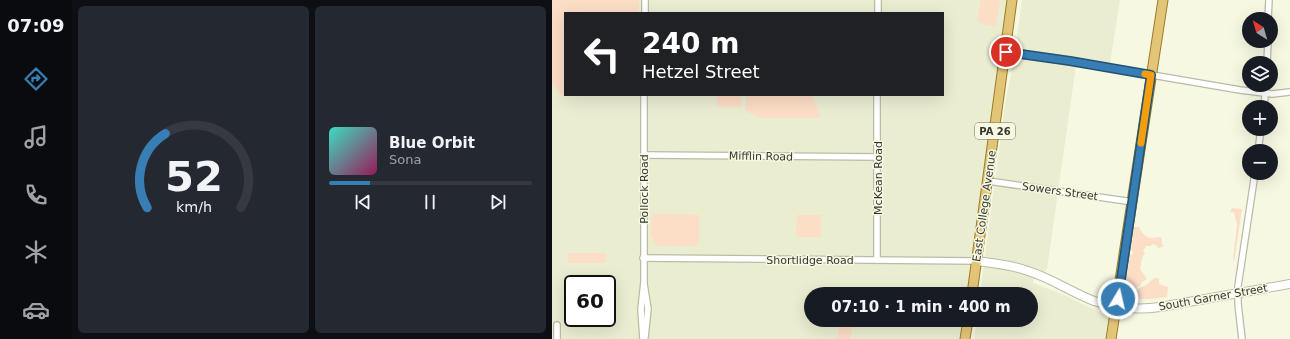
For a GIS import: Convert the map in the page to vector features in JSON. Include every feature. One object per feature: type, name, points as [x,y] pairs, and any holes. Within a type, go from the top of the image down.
[{"type":"main road","name":"East College Avenue","points":[[973,287],[1012,0]]},
{"type":"main road","points":[[1111,339],[1133,202],[1162,0]]},
{"type":"main road","points":[[966,339],[967,327]]},
{"type":"street","points":[[645,0],[645,12]]},
{"type":"street","points":[[878,0],[878,12]]},
{"type":"street","points":[[1268,12],[1269,0]]},
{"type":"street","points":[[1006,52],[1070,61],[1266,94],[1290,92]]},
{"type":"street","points":[[1265,100],[1266,94]]},
{"type":"street","name":"Pollock Road","points":[[644,96],[643,258],[644,282],[648,309],[644,339]]},
{"type":"street","name":"McKean Road","points":[[877,96],[877,260]]},
{"type":"street","name":"Mifflin Road","points":[[644,155],[878,157]]},
{"type":"street","points":[[1242,339],[1238,293],[1254,180]]},
{"type":"street","name":"Sowers Street","points":[[988,181],[1133,202]]},
{"type":"street","name":"Shortlidge Road","points":[[643,258],[702,260],[977,261]]},
{"type":"street","name":"South Garner Street","points":[[977,261],[1011,266],[1029,271],[1094,301],[1116,306],[1142,308],[1156,307],[1290,284]]},
{"type":"street","points":[[557,325],[557,339]]},
{"type":"shaded area","points":[[552,0],[1007,0],[999,69],[968,287],[804,287],[804,327],[962,327],[960,339],[552,339]]},
{"type":"shaded area","points":[[552,0],[639,0],[639,12],[564,12],[564,95],[562,95],[552,84]]},
{"type":"shaded area","points":[[981,0],[1000,0],[996,27],[982,24],[977,21]]},
{"type":"shaded area","points":[[1022,0],[1120,0],[1110,63],[1077,58],[1047,269],[1033,281],[1033,283],[1062,294],[1109,317],[1105,339],[974,339],[976,327],[1038,327],[1038,287],[981,287],[1005,104],[1014,59]]},
{"type":"shaded area","points":[[717,96],[741,96],[741,107],[717,107]]},
{"type":"shaded area","points":[[746,96],[812,96],[821,118],[759,118],[745,110]]},
{"type":"shaded area","points":[[1232,208],[1242,209],[1234,262],[1233,259],[1237,225],[1234,212],[1231,212],[1229,220],[1231,210]]},
{"type":"shaded area","points":[[652,214],[699,215],[699,242],[695,246],[658,246],[651,235]]},
{"type":"shaded area","points":[[797,215],[821,215],[821,237],[796,237]]},
{"type":"shaded area","points":[[1134,227],[1140,227],[1140,230],[1147,237],[1161,237],[1163,247],[1158,248],[1153,244],[1146,246],[1143,251],[1145,253],[1142,258],[1140,269],[1147,279],[1142,282],[1140,286],[1136,287],[1134,294],[1136,299],[1127,298],[1124,295],[1130,255],[1132,255],[1133,251],[1131,251]]},
{"type":"shaded area","points":[[568,253],[605,253],[605,263],[568,263]]},
{"type":"shaded area","points":[[1156,278],[1159,278],[1159,284],[1168,287],[1167,297],[1139,299],[1136,292],[1137,290]]},
{"type":"shaded area","points":[[840,327],[853,327],[850,339],[837,339]]},
{"type":"slow traffic","points":[[1141,143],[1151,75],[1145,74]]},
{"type":"route","points":[[1006,52],[1151,75],[1118,299]]}]
